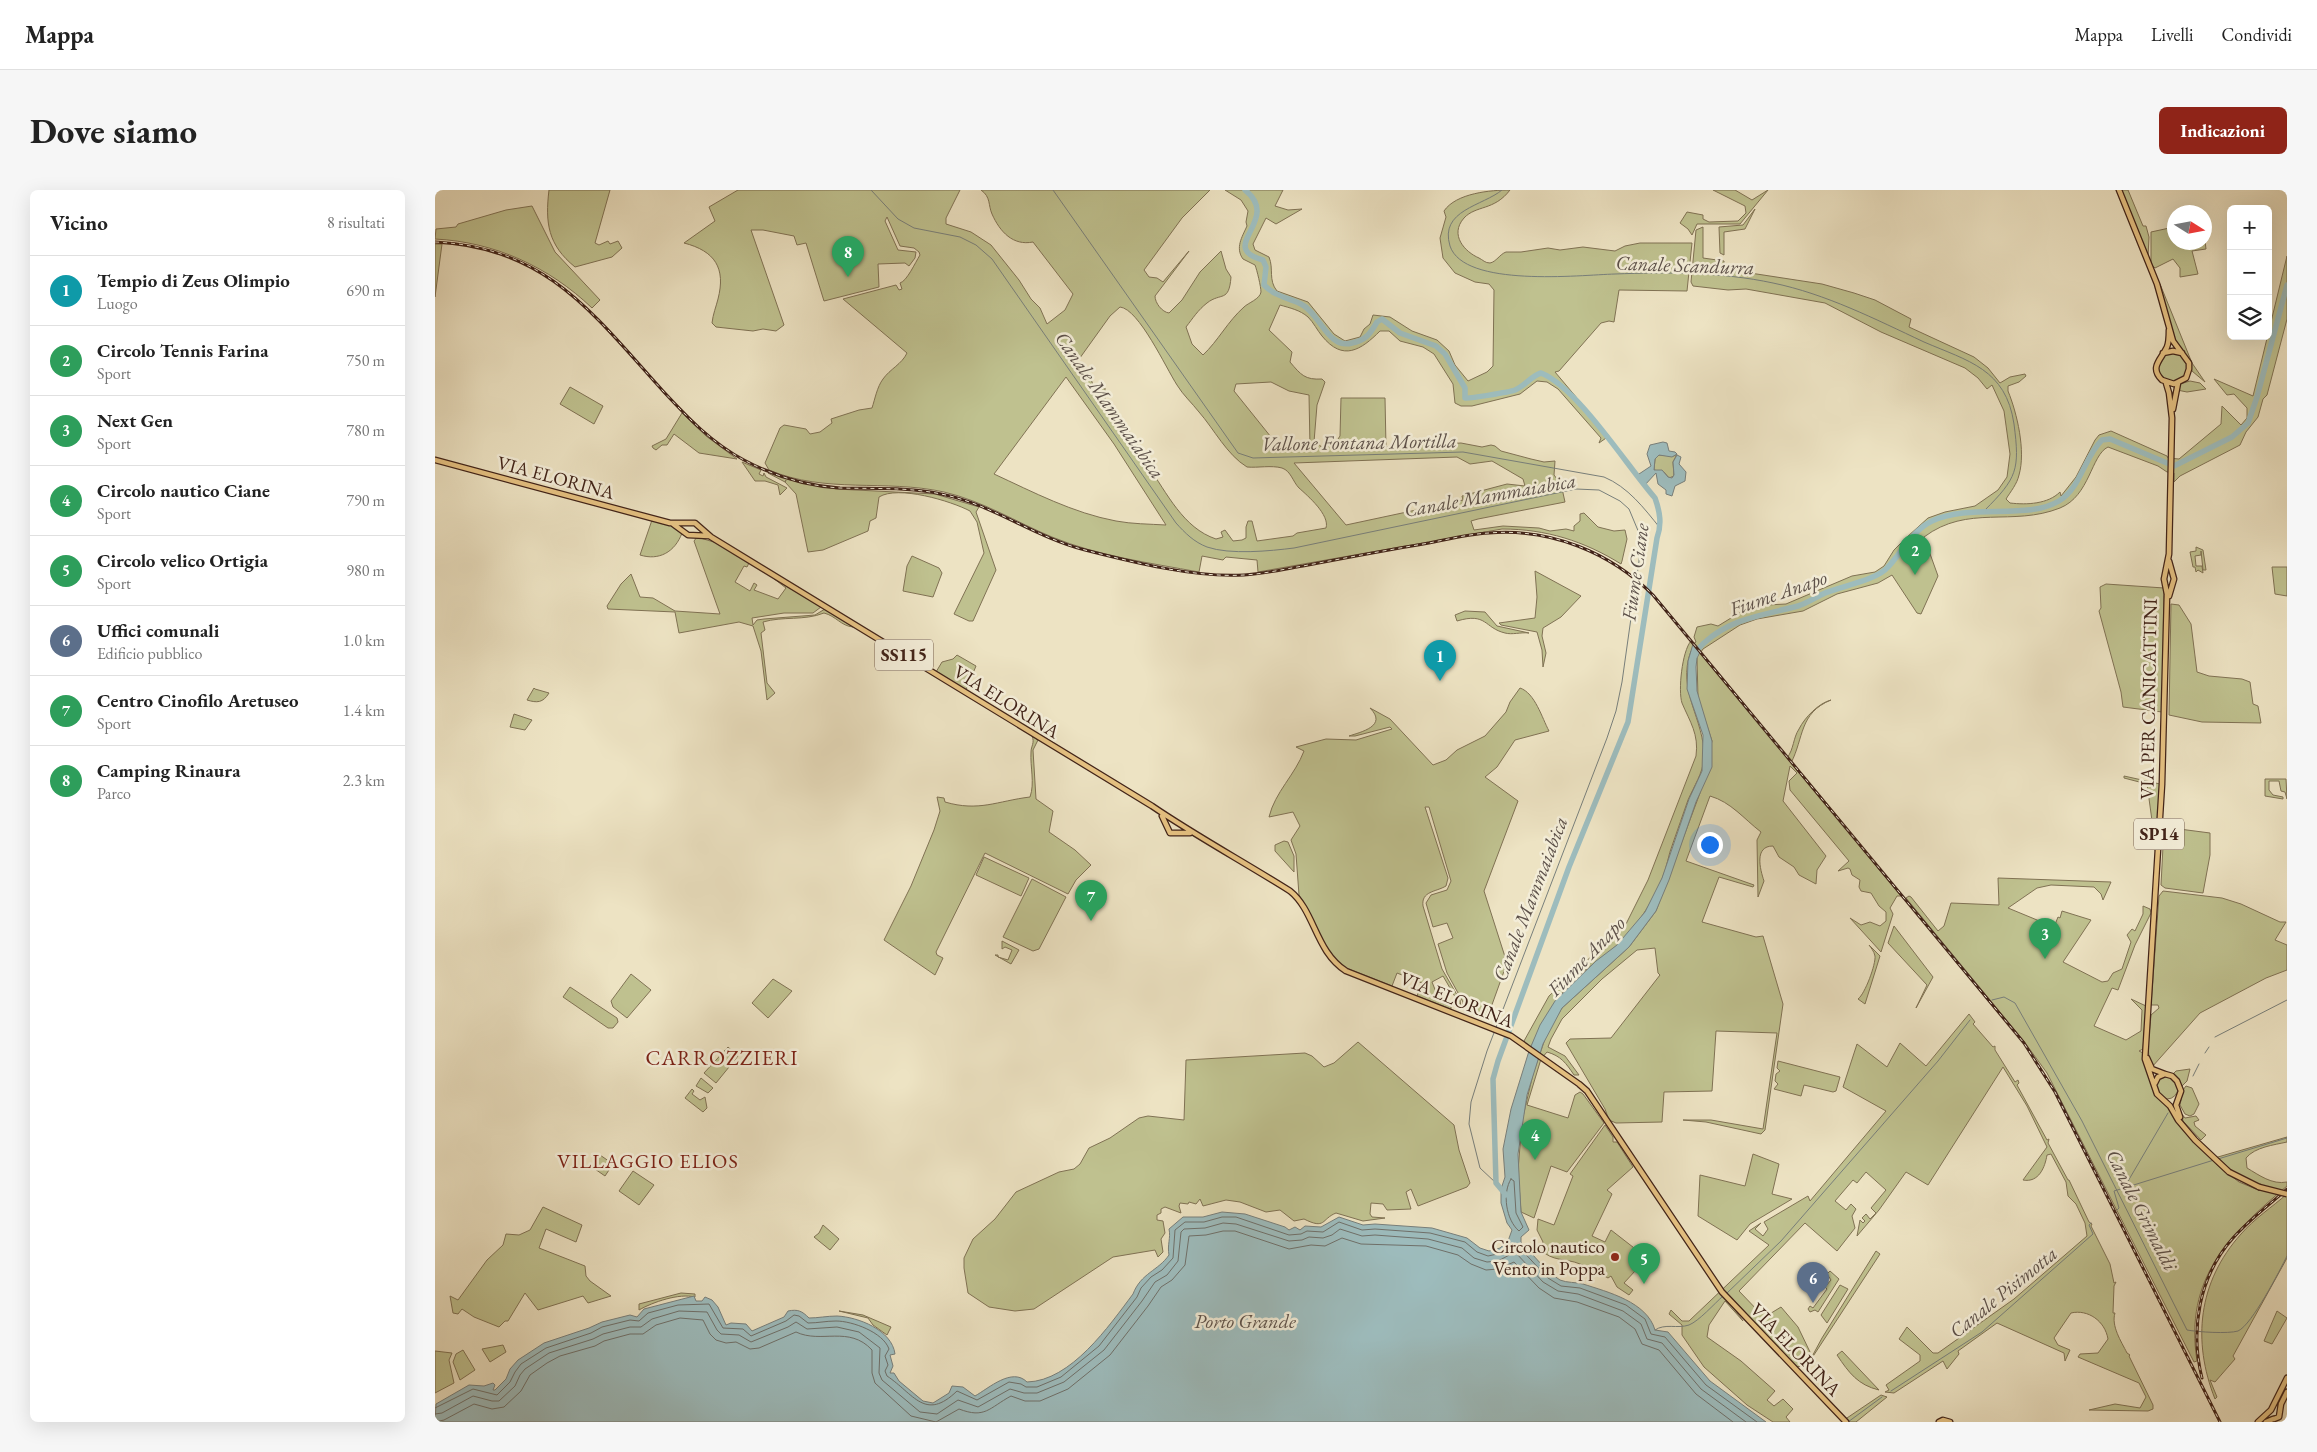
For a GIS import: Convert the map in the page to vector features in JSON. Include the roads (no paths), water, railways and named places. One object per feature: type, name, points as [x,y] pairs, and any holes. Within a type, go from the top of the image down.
[{"type":"main road","points":[[2119,190],[2165,306],[2169,330],[2168,344],[2157,361],[2156,368],[2159,377],[2166,383],[2172,418],[2169,554],[2174,579],[2169,584],[2164,579],[2167,573],[2173,575]]},
{"type":"main road","points":[[2166,383],[2178,383],[2186,378],[2189,369],[2189,363],[2176,346],[2169,330]]},
{"type":"main road","points":[[2163,353],[2173,350],[2183,354]]},
{"type":"main road","points":[[2172,418],[2178,383]]},
{"type":"main road","name":"VIA ELORINA","points":[[435,460],[670,523]]},
{"type":"main road","points":[[683,530],[686,522]]},
{"type":"main road","points":[[670,523],[693,522],[698,526],[694,535]]},
{"type":"main road","points":[[670,523],[683,530],[688,536],[711,537]]},
{"type":"main road","name":"VIA ELORINA","points":[[698,526],[711,537],[1294,894],[1323,946],[1342,969],[1511,1036],[1587,1091],[1722,1292],[1845,1421]]},
{"type":"main road","name":"VIA PER CANICATTINI","points":[[2155,1084],[2147,1067],[2144,1053],[2162,784],[2167,594],[2164,579],[2169,554]]},
{"type":"main road","name":"VIA PER CANICATTINI","points":[[2165,1074],[2152,1069],[2148,1062],[2147,1053],[2165,784],[2169,595],[2172,583]]},
{"type":"main road","points":[[1160,812],[1170,834],[1187,833],[1207,840]]},
{"type":"main road","points":[[1168,828],[1177,824],[1180,829],[1178,834]]},
{"type":"main road","points":[[2203,1146],[2189,1133],[2165,1100],[2157,1094],[2155,1084],[2158,1077],[2165,1074],[2172,1076],[2179,1083],[2181,1091],[2176,1100],[2180,1118],[2216,1160],[2235,1176],[2259,1187],[2287,1194]]},
{"type":"main road","points":[[2165,1100],[2176,1100]]},
{"type":"main road","points":[[2279,1393],[2287,1371]]},
{"type":"main road","points":[[2274,1420],[2270,1416],[2271,1410],[2286,1380]]},
{"type":"main road","points":[[2266,1422],[2279,1417],[2280,1406],[2287,1393]]},
{"type":"main road","points":[[2280,1406],[2282,1422]]},
{"type":"main road","points":[[2258,1422],[2271,1410]]},
{"type":"main road","points":[[1939,1422],[1950,1422]]},
{"type":"water","points":[[1667,443],[1669,451],[1677,454],[1672,457],[1659,455],[1655,459],[1654,470],[1662,470],[1668,477],[1672,478],[1674,475],[1673,462],[1677,455],[1681,457],[1679,464],[1686,472],[1685,481],[1675,486],[1672,496],[1666,494],[1666,490],[1658,484],[1656,473],[1644,486],[1636,476],[1651,466],[1647,454],[1650,445]]},
{"type":"water","name":"Porto Grande","points":[[1693,644],[1700,652],[1696,667],[1697,691],[1712,741],[1712,767],[1696,802],[1669,880],[1656,911],[1629,947],[1562,1008],[1543,1044],[1527,1095],[1518,1154],[1521,1212],[1529,1230],[1521,1237],[1521,1242],[1544,1267],[1560,1280],[1583,1284],[1604,1291],[1635,1305],[1651,1320],[1655,1330],[1668,1332],[1710,1381],[1766,1422],[435,1422],[436,1404],[469,1385],[484,1386],[493,1383],[495,1385],[493,1390],[495,1390],[506,1379],[510,1369],[518,1360],[544,1343],[602,1322],[630,1315],[637,1317],[644,1309],[694,1296],[696,1301],[702,1301],[705,1297],[712,1300],[718,1307],[726,1325],[731,1323],[746,1324],[752,1331],[784,1317],[791,1310],[800,1311],[809,1318],[845,1317],[873,1326],[888,1338],[893,1346],[895,1354],[890,1355],[893,1366],[890,1373],[894,1373],[899,1381],[923,1401],[933,1403],[949,1393],[952,1386],[963,1387],[975,1396],[1001,1380],[1015,1377],[1027,1382],[1043,1379],[1059,1372],[1074,1362],[1101,1336],[1133,1294],[1140,1281],[1169,1255],[1169,1229],[1183,1217],[1203,1217],[1222,1212],[1245,1214],[1289,1230],[1295,1227],[1300,1230],[1305,1226],[1321,1227],[1339,1217],[1363,1225],[1375,1224],[1432,1228],[1467,1238],[1480,1248],[1489,1251],[1500,1248],[1508,1241],[1512,1230],[1507,1223],[1501,1203],[1501,1189],[1505,1177],[1503,1149],[1511,1109],[1529,1051],[1540,1025],[1555,1001],[1596,961],[1617,945],[1645,912],[1662,878],[1689,799],[1702,771],[1703,735],[1687,689],[1688,661]]},
{"type":"waterway","name":"Canale Mammaiabica","points":[[871,190],[898,219],[914,228],[960,237],[976,245],[992,259],[1176,523],[1190,537],[1207,547],[1238,552],[1294,548],[1576,489],[1599,490],[1620,501],[1629,509],[1639,533],[1639,561],[1622,682],[1616,711],[1487,1051],[1471,1102],[1469,1124],[1480,1168],[1496,1183]]},
{"type":"waterway","name":"Vallone Fontana Mortilla","points":[[1053,190],[1238,453],[1253,458],[1463,452],[1604,477],[1628,492],[1660,528]]},
{"type":"waterway","name":"Fiume Ciane","points":[[1245,190],[1255,201],[1257,212],[1255,222],[1246,240],[1245,248],[1250,254],[1263,260],[1266,267],[1264,285],[1268,289],[1308,309],[1330,336],[1344,344],[1357,342],[1364,338],[1370,333],[1377,322],[1382,319],[1400,333],[1436,346],[1445,354],[1465,388],[1465,398],[1515,390],[1541,373],[1555,381],[1586,410],[1655,498],[1658,508],[1659,528],[1628,722],[1569,867],[1493,1079],[1496,1183],[1506,1195]]},
{"type":"waterway","name":"Canale Scandurra","points":[[1502,190],[1465,210],[1451,224],[1448,234],[1450,246],[1460,259],[1477,268],[1499,274],[1525,276],[1551,277],[1674,273],[1754,279],[1793,288],[1831,300],[1955,355],[1983,370],[1994,379],[2010,405],[2016,440],[2014,472],[2004,490],[1985,510]]},
{"type":"waterway","name":"Fiume Anapo","points":[[1695,655],[1704,643],[1725,628],[1749,618],[1798,606],[1825,593],[1876,576],[1888,567],[1919,530],[1932,521],[1964,513],[2031,510],[2046,507],[2059,501],[2078,480],[2091,455],[2102,440],[2110,439],[2174,466],[2232,437],[2248,423],[2257,397],[2287,285]]},
{"type":"waterway","name":"Canale Grimaldi","points":[[1992,1000],[2004,997],[2015,1003],[2082,1121],[2187,1330],[2220,1333],[2238,1331],[2244,1327],[2258,1308],[2287,1256]]},
{"type":"waterway","points":[[2215,1037],[2287,1000]]},
{"type":"waterway","name":"Canale Grimaldi","points":[[1726,1294],[1781,1241],[1938,1061],[1970,1020]]},
{"type":"waterway","points":[[2205,1053],[2209,1047]]},
{"type":"waterway","points":[[2193,1076],[2199,1064]]},
{"type":"waterway","name":"Canale Pisimotta","points":[[2117,1210],[2119,1208],[2114,1191],[2124,1188],[2168,1113]]},
{"type":"waterway","points":[[2218,1159],[2287,1138]]},
{"type":"waterway","points":[[2124,1188],[2214,1160]]},
{"type":"waterway","name":"Canale Pisimotta","points":[[1891,1391],[1982,1332],[2093,1234],[2089,1225],[2091,1223]]},
{"type":"waterway","name":"Canale Grimaldi","points":[[1655,1330],[1663,1327],[1689,1325],[1702,1316],[1723,1296]]},
{"type":"waterway","name":"Canale Pisimotta","points":[[1848,1422],[1882,1397]]},
{"type":"railway","points":[[435,242],[474,247],[508,257],[538,271],[565,290],[590,312],[682,411],[711,438],[744,460],[767,471],[791,479],[828,487],[904,489],[941,494],[978,505],[1066,544],[1123,559],[1185,572],[1225,575],[1259,574],[1467,536],[1512,532],[1556,539],[1578,546],[1618,566],[1653,595],[2024,1043],[2055,1092],[2220,1422]]},
{"type":"railway","points":[[2202,1378],[2198,1360],[2198,1323],[2200,1304],[2212,1269],[2221,1253],[2239,1231],[2287,1189]]},
{"type":"place","name":"Camping Rinaura","points":[[848,277]]},
{"type":"place","name":"Circolo Tennis Farina","points":[[1915,575]]},
{"type":"place","name":"Tempio di Zeus Olimpio","points":[[1440,681]]},
{"type":"place","name":"Centro Cinofilo Aretuseo","points":[[1091,921]]},
{"type":"place","name":"Next Gen","points":[[2045,959]]},
{"type":"place","name":"Circolo nautico Ciane","points":[[1535,1160]]},
{"type":"place","name":"Circolo nautico Vento in Poppa","points":[[1615,1257]]},
{"type":"place","name":"Circolo velico Ortigia","points":[[1644,1284]]},
{"type":"place","name":"Uffici comunali","points":[[1813,1303]]},
{"type":"district","name":"CARROZZIERI","points":[[722,1058]]},
{"type":"district","name":"VILLAGGIO ELIOS","points":[[648,1161]]}]
